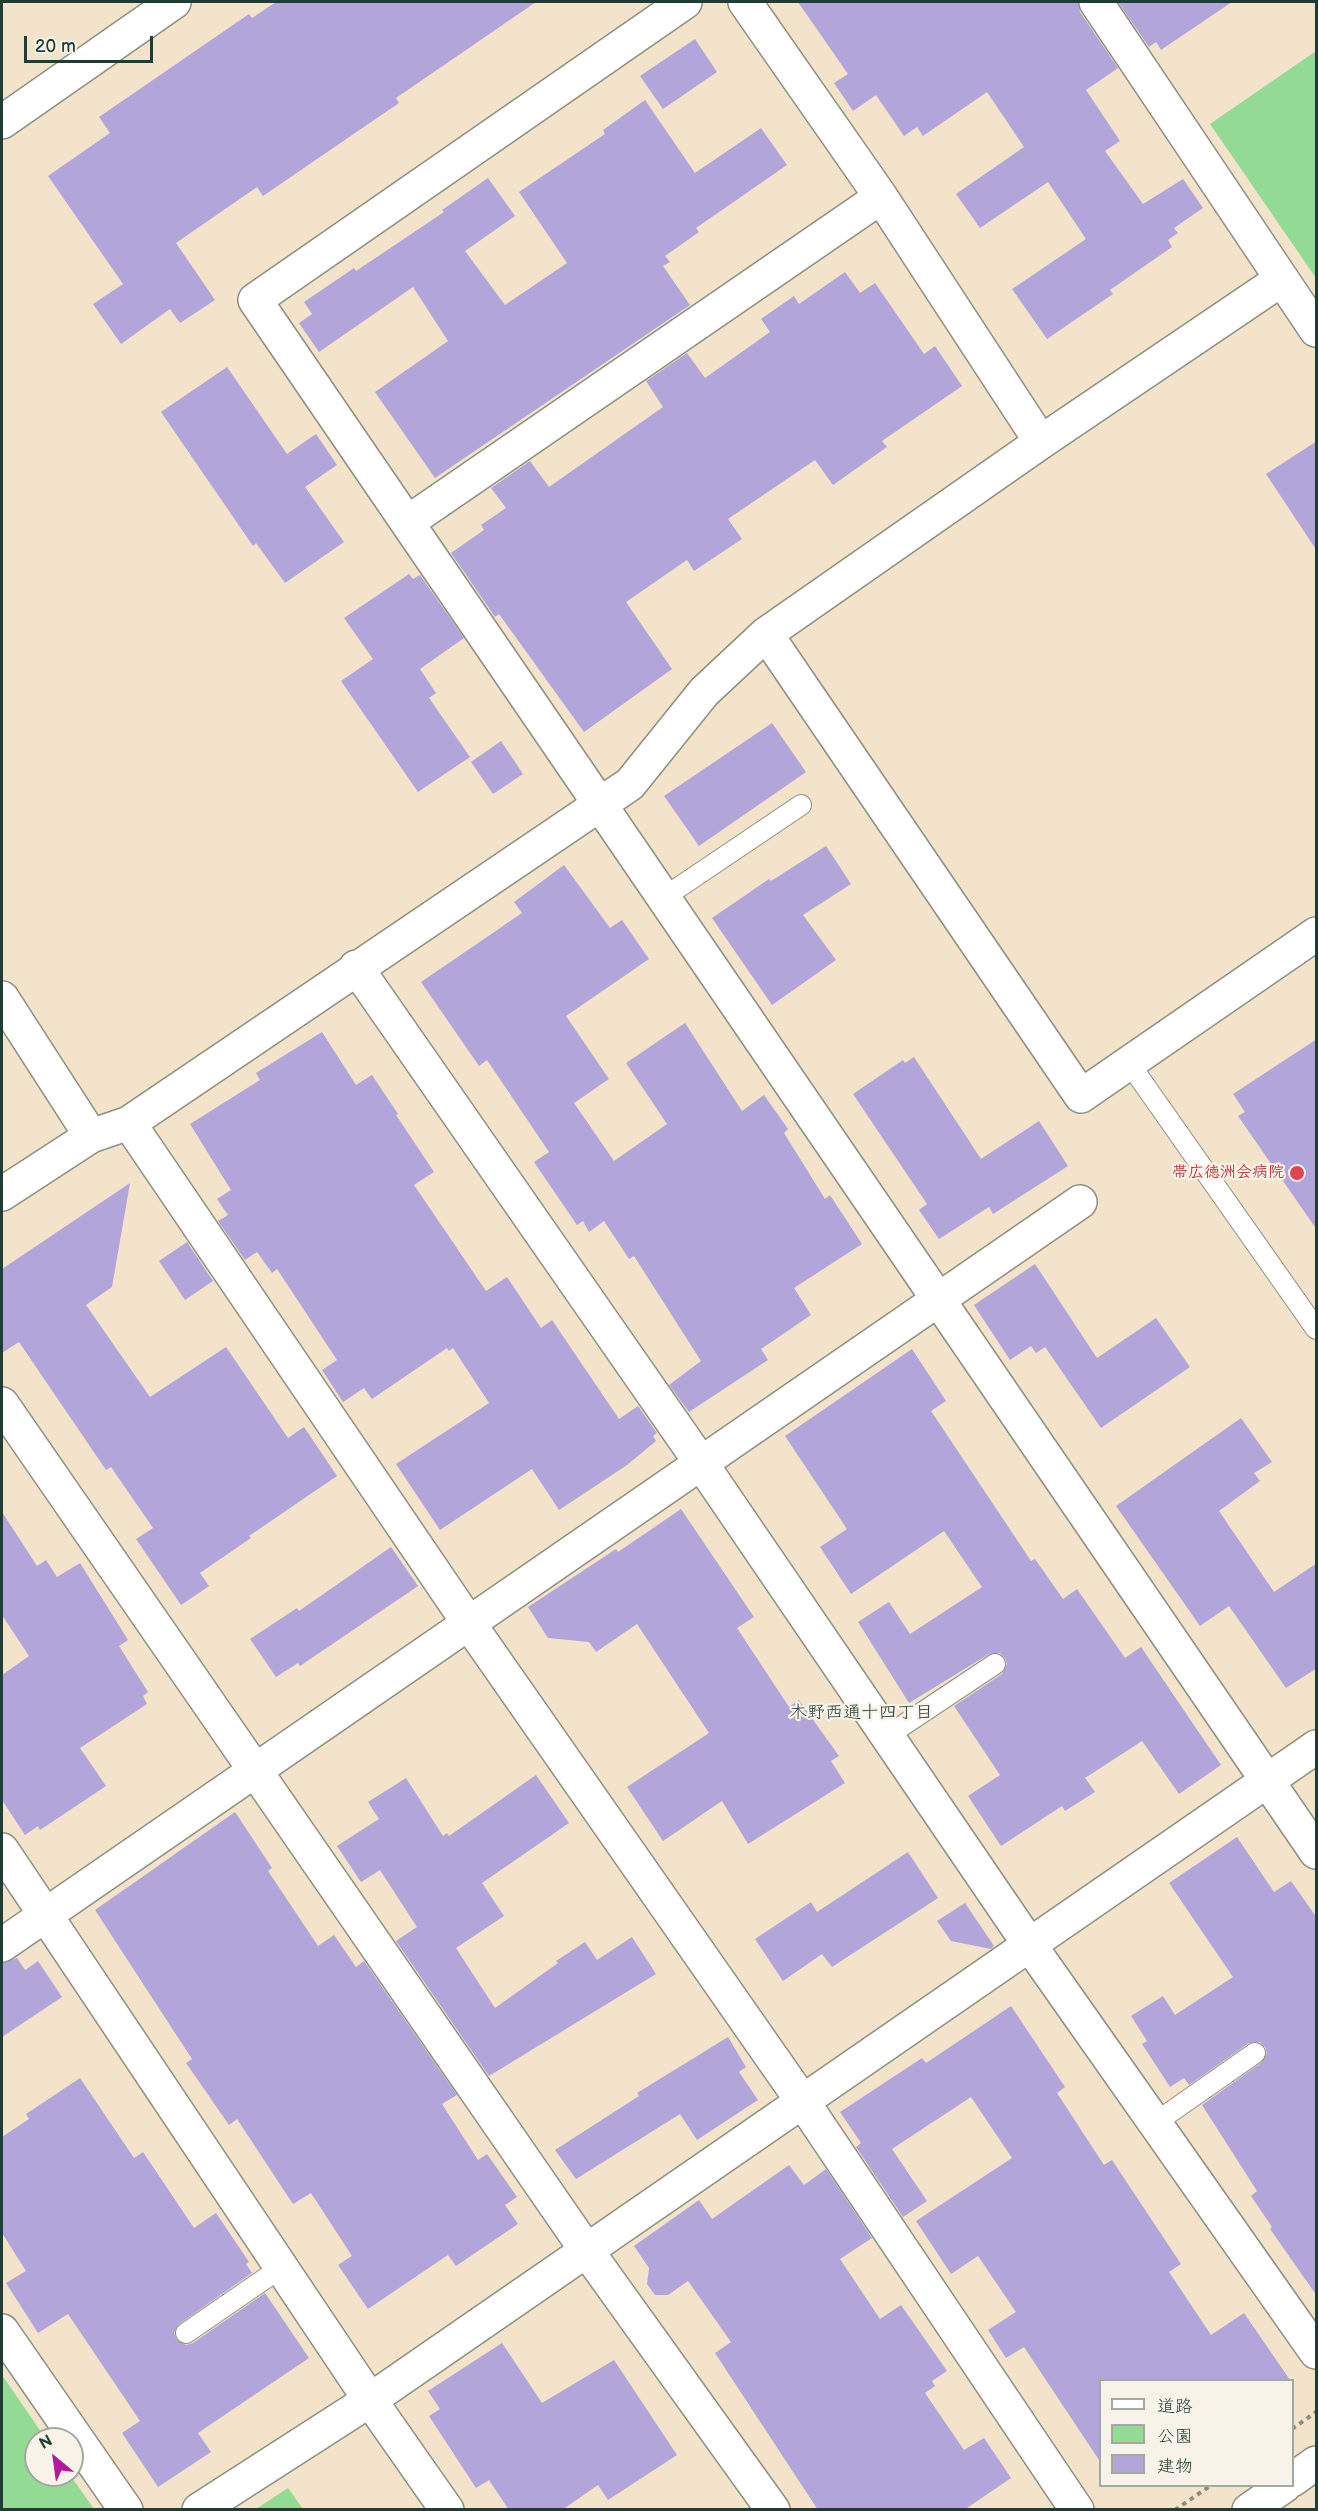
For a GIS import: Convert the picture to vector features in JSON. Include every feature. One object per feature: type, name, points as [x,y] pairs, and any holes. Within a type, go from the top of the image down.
[{"type":"street","points":[[2,122],[174,2]]},
{"type":"street","points":[[685,2],[255,300],[1317,1852]]},
{"type":"street","points":[[745,2],[881,197],[1041,442]]},
{"type":"street","points":[[1096,2],[1317,330]]},
{"type":"street","points":[[408,522],[881,197]]},
{"type":"street","points":[[2,1194],[91,1136],[129,1122],[630,784],[704,692],[766,634],[1041,442],[1282,279]]},
{"type":"street","points":[[766,634],[1081,1095],[1317,934]]},
{"type":"street","points":[[356,967],[701,1463],[1029,1944],[1317,2352]]},
{"type":"street","points":[[2,999],[91,1136]]},
{"type":"street","points":[[129,1122],[470,1625],[802,2102],[1077,2510]]},
{"type":"street","points":[[2,1946],[1080,1202]]},
{"type":"street","points":[[2,1404],[587,2251],[773,2510]]},
{"type":"street","points":[[199,2510],[370,2400],[1317,1747]]},
{"type":"street","points":[[2,1850],[370,2400],[447,2510]]},
{"type":"street","points":[[2,2331],[126,2510]]},
{"type":"street","points":[[1294,2479],[1317,2463]]},
{"type":"street","points":[[1249,2510],[1283,2487]]},
{"type":"lane","points":[[663,898],[801,805]]},
{"type":"lane","points":[[1129,1062],[1317,1329]]},
{"type":"lane","points":[[887,1736],[995,1664]]},
{"type":"lane","points":[[1155,2123],[1255,2053]]},
{"type":"lane","points":[[186,2333],[282,2267]]},
{"type":"path","points":[[1294,2428],[1317,2412]]},
{"type":"path","points":[[1175,2510],[1209,2487]]},
{"type":"green space","points":[[1316,51],[1316,278],[1210,124]]},
{"type":"green space","points":[[2,2375],[38,2427],[24,2427],[24,2487],[78,2487],[94,2509],[2,2509]]},
{"type":"green space","points":[[288,2488],[303,2509],[256,2509]]},
{"type":"building","points":[[276,2],[536,2],[396,98],[399,103],[263,196],[257,187],[176,243],[215,300],[180,323],[170,309],[121,344],[93,304],[123,284],[48,176],[110,133],[99,117],[249,14],[252,18]]},
{"type":"building","points":[[798,2],[1078,2],[1080,12],[1118,68],[1086,90],[1120,141],[1105,151],[1143,204],[1183,179],[1203,208],[1174,228],[1178,233],[1168,240],[1172,247],[1110,290],[1113,294],[1047,339],[1012,289],[1086,239],[1048,182],[980,228],[956,194],[1024,147],[987,92],[923,136],[917,127],[904,136],[876,95],[853,111],[834,83],[848,74]]},
{"type":"building","points":[[1118,2],[1232,2],[1161,50],[1156,42],[1149,47]]},
{"type":"building","points":[[695,39],[717,72],[663,109],[640,76]]},
{"type":"building","points":[[645,100],[695,173],[761,128],[787,165],[696,228],[699,232],[665,256],[670,262],[663,266],[690,305],[435,478],[375,392],[448,341],[413,287],[319,352],[299,323],[312,314],[304,302],[354,268],[356,271],[444,212],[442,210],[488,178],[515,216],[465,251],[505,305],[567,263],[519,192],[605,134],[603,130]]},
{"type":"building","points":[[845,272],[860,293],[875,283],[924,354],[935,346],[962,386],[882,441],[887,447],[833,485],[815,460],[728,519],[742,539],[694,571],[687,560],[626,602],[672,669],[584,732],[499,614],[495,617],[451,553],[484,530],[481,525],[506,508],[491,488],[530,461],[549,487],[663,407],[646,381],[687,353],[705,378],[770,332],[761,319],[794,296],[799,304]]},
{"type":"building","points":[[227,367],[287,454],[316,434],[337,465],[305,487],[344,542],[285,583],[256,543],[253,546],[161,412]]},
{"type":"building","points":[[1317,441],[1317,551],[1266,474]]},
{"type":"building","points":[[409,574],[413,579],[420,575],[464,638],[420,669],[436,693],[429,698],[470,757],[418,792],[341,681],[373,659],[344,618]]},
{"type":"building","points":[[772,723],[806,772],[699,846],[664,796]]},
{"type":"building","points":[[501,741],[523,774],[493,794],[471,762]]},
{"type":"building","points":[[826,846],[851,884],[803,915],[836,960],[772,1005],[712,918],[769,879],[771,881]]},
{"type":"building","points":[[564,865],[610,928],[622,920],[649,959],[566,1016],[609,1079],[574,1103],[614,1161],[667,1124],[626,1063],[685,1023],[742,1111],[764,1095],[788,1129],[784,1133],[825,1199],[830,1195],[862,1244],[794,1288],[811,1315],[761,1349],[768,1360],[689,1412],[669,1385],[701,1361],[634,1256],[629,1259],[604,1221],[589,1232],[583,1221],[577,1225],[534,1162],[549,1152],[487,1060],[479,1066],[421,982],[522,913],[514,902]]},
{"type":"building","points":[[322,1032],[356,1085],[372,1075],[398,1114],[396,1115],[434,1172],[414,1185],[486,1291],[507,1277],[541,1328],[552,1320],[619,1419],[638,1406],[657,1433],[653,1436],[656,1441],[627,1465],[559,1510],[532,1469],[440,1530],[396,1464],[489,1403],[453,1348],[449,1351],[447,1348],[372,1399],[364,1388],[343,1402],[322,1370],[337,1360],[277,1269],[272,1273],[257,1252],[245,1260],[218,1221],[228,1215],[217,1199],[231,1190],[190,1124],[260,1080],[256,1073]]},
{"type":"building","name":"帯広徳洲会病院","points":[[1317,1039],[1317,1230],[1238,1116],[1245,1112],[1233,1094]]},
{"type":"building","points":[[914,1057],[981,1159],[1039,1121],[1068,1166],[993,1214],[989,1207],[939,1239],[919,1210],[927,1204],[853,1094],[903,1060],[905,1063]]},
{"type":"building","points":[[130,1183],[112,1287],[86,1305],[150,1397],[226,1347],[288,1438],[304,1427],[337,1476],[249,1536],[251,1538],[200,1573],[209,1586],[181,1605],[136,1539],[153,1528],[111,1467],[106,1470],[19,1342],[2,1353],[2,1269]]},
{"type":"building","points":[[187,1242],[213,1281],[185,1300],[159,1261]]},
{"type":"building","points":[[1035,1264],[1097,1358],[1156,1318],[1190,1367],[1101,1428],[1045,1347],[1036,1353],[1031,1346],[1010,1360],[974,1305]]},
{"type":"building","points":[[912,1349],[946,1401],[931,1411],[1031,1561],[1035,1559],[1063,1599],[1077,1589],[1125,1658],[1141,1647],[1221,1765],[1179,1794],[1142,1741],[1085,1778],[1095,1792],[1065,1811],[1062,1806],[1001,1846],[968,1796],[1000,1775],[954,1706],[1002,1674],[1007,1664],[1005,1658],[1000,1653],[989,1654],[909,1703],[858,1622],[889,1602],[910,1634],[982,1587],[944,1531],[851,1594],[820,1547],[847,1529],[785,1436]]},
{"type":"building","points":[[1241,1418],[1272,1462],[1254,1473],[1260,1481],[1219,1511],[1274,1592],[1317,1563],[1317,1668],[1286,1688],[1229,1606],[1200,1626],[1116,1506]]},
{"type":"building","points":[[681,1509],[754,1617],[737,1628],[789,1707],[799,1700],[839,1756],[831,1761],[845,1783],[748,1844],[722,1801],[663,1841],[627,1787],[709,1733],[637,1624],[596,1652],[589,1642],[548,1638],[528,1607],[616,1549],[618,1552]]},
{"type":"building","points":[[2,1512],[37,1566],[46,1560],[57,1577],[80,1563],[128,1640],[119,1646],[148,1692],[143,1696],[147,1704],[80,1748],[106,1786],[40,1830],[38,1826],[25,1835],[2,1800],[2,1675],[29,1656],[2,1615]]},
{"type":"building","points":[[391,1547],[418,1586],[300,1666],[298,1663],[276,1677],[250,1639],[297,1608],[299,1611]]},
{"type":"building","points":[[536,1775],[569,1823],[482,1883],[504,1916],[456,1948],[495,2008],[558,1963],[556,1961],[585,1942],[597,1960],[632,1937],[656,1974],[489,2076],[396,1941],[417,1927],[380,1870],[361,1882],[337,1846],[379,1819],[368,1802],[406,1778],[443,1836],[447,1833],[449,1836]]},
{"type":"building","points":[[235,1812],[272,1868],[268,1871],[318,1946],[334,1935],[356,1967],[364,1961],[457,2095],[442,2104],[478,2160],[487,2154],[517,2197],[505,2205],[518,2224],[456,2266],[448,2255],[368,2309],[338,2265],[352,2256],[311,2193],[293,2204],[237,2119],[229,2125],[186,2063],[192,2059],[95,1910]]},
{"type":"building","points":[[1237,1837],[1274,1892],[1291,1881],[1317,1918],[1317,2296],[1270,2229],[1272,2227],[1251,2196],[1257,2191],[1202,2105],[1262,2062],[1267,2053],[1265,2047],[1260,2042],[1249,2043],[1189,2085],[1184,2078],[1170,2087],[1142,2044],[1147,2041],[1131,2016],[1163,1996],[1175,2015],[1233,1977],[1169,1883]]},
{"type":"building","points":[[908,1852],[938,1898],[832,1967],[822,1954],[783,1981],[755,1939],[811,1902],[817,1912]]},
{"type":"building","points":[[965,1903],[994,1946],[991,1949],[951,1941],[937,1921]]},
{"type":"building","points":[[17,1958],[25,1970],[38,1961],[62,1997],[2,2037],[2,1963]]},
{"type":"building","points":[[1011,2006],[1065,2087],[1057,2093],[1104,2165],[1112,2160],[1181,2264],[1169,2272],[1211,2335],[1244,2313],[1289,2379],[1099,2379],[1099,2460],[1024,2347],[1006,2358],[988,2330],[1016,2312],[978,2256],[951,2274],[916,2221],[1012,2158],[971,2097],[892,2149],[927,2201],[903,2217],[856,2147],[861,2143],[840,2112],[922,2058],[926,2063]]},
{"type":"building","points":[[728,2037],[746,2067],[739,2072],[758,2100],[697,2140],[680,2114],[576,2179],[555,2150],[639,2096],[637,2093]]},
{"type":"building","points":[[80,2078],[134,2158],[143,2152],[194,2228],[216,2213],[249,2262],[246,2264],[252,2273],[179,2324],[174,2333],[177,2340],[186,2345],[193,2343],[265,2293],[309,2358],[198,2433],[211,2452],[158,2487],[122,2433],[140,2421],[68,2314],[38,2333],[6,2283],[26,2271],[2,2233],[2,2137],[29,2119],[26,2114]]},
{"type":"building","points":[[789,2165],[804,2185],[826,2169],[872,2238],[840,2259],[880,2319],[901,2305],[947,2371],[932,2381],[935,2386],[925,2393],[964,2450],[984,2438],[1011,2478],[964,2510],[818,2510],[715,2353],[731,2342],[688,2281],[668,2295],[655,2295],[647,2284],[649,2268],[634,2246],[699,2200],[712,2219]]},
{"type":"building","points":[[502,2343],[542,2403],[614,2360],[677,2455],[608,2500],[598,2485],[562,2510],[509,2510],[489,2480],[476,2488],[429,2416],[440,2409],[428,2391]]},
{"type":"place","name":"帯広徳洲会病院","points":[[1297,1173]]},
{"type":"district","name":"木野西通十四丁目","points":[[861,1713]]}]
